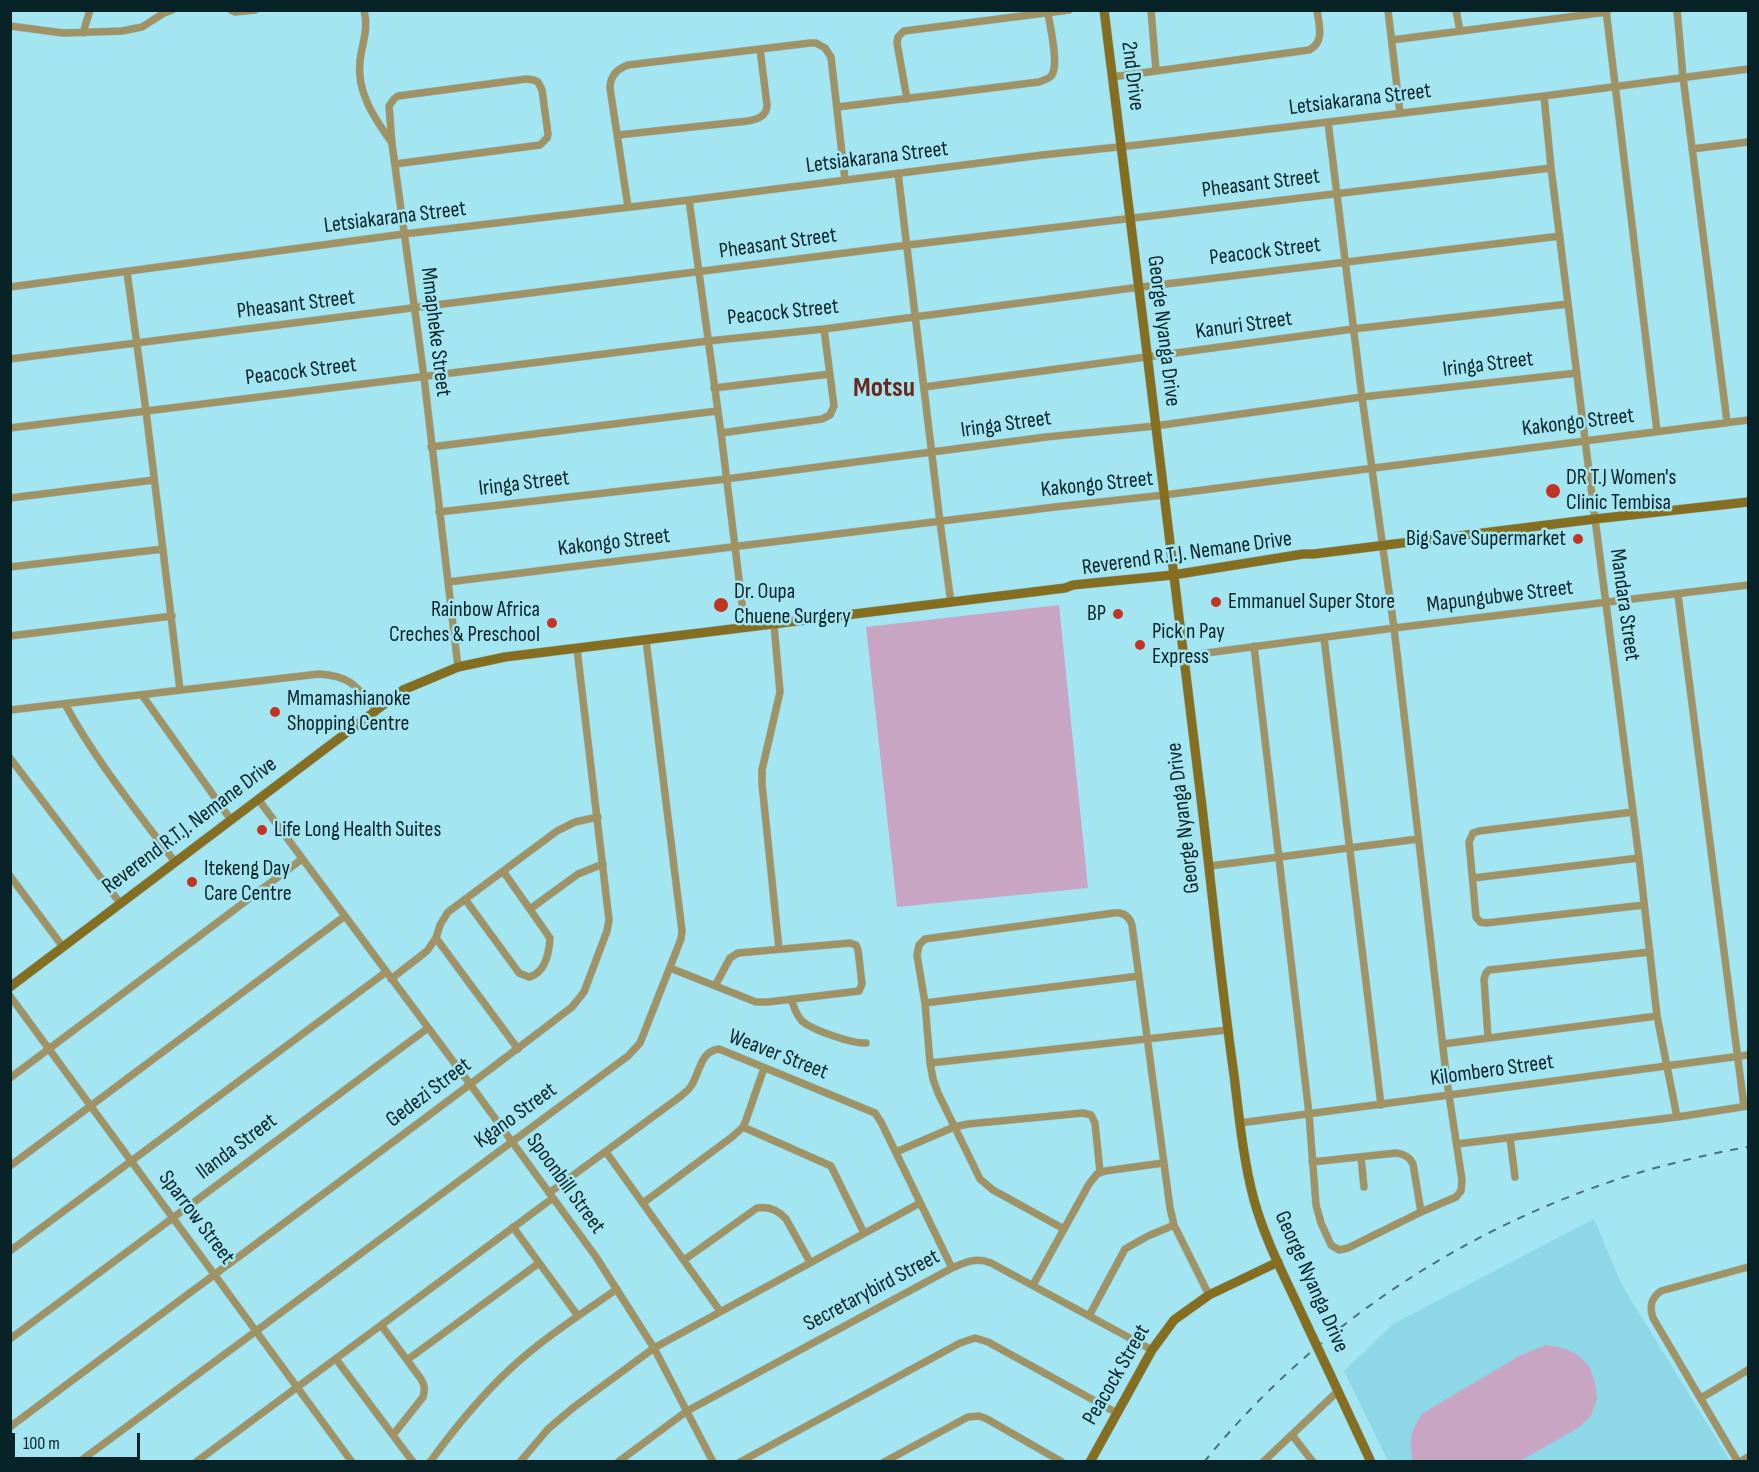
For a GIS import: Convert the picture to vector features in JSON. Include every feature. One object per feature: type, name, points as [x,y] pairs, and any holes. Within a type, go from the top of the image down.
[{"type":"street","points":[[83,33],[90,10]]},
{"type":"street","points":[[10,26],[63,33],[122,31],[142,27],[164,12],[172,10]]},
{"type":"street","points":[[231,10],[236,12],[255,10]]},
{"type":"street","name":"Mmapheke Street","points":[[364,10],[367,26],[360,59],[360,81],[374,116],[392,144],[396,164],[458,667]]},
{"type":"street","points":[[907,99],[897,43],[898,37],[904,31],[1069,10]]},
{"type":"street","name":"2nd Drive","points":[[1104,10],[1120,147]]},
{"type":"street","points":[[1151,10],[1156,70]]},
{"type":"street","points":[[1112,76],[1309,50],[1317,44],[1320,35],[1317,10]]},
{"type":"street","points":[[1388,10],[1400,113]]},
{"type":"street","points":[[1456,10],[1460,31]]},
{"type":"street","points":[[1677,10],[1683,77],[1727,422]]},
{"type":"street","points":[[1392,40],[1607,11],[1657,431]]},
{"type":"street","points":[[838,107],[1046,80],[1053,72],[1055,61],[1048,13]]},
{"type":"street","points":[[628,207],[610,83],[615,73],[622,67],[760,49],[816,43],[825,48],[831,57],[845,180]]},
{"type":"street","points":[[618,135],[748,121],[763,116],[767,105],[760,49]]},
{"type":"street","name":"Letsiakarana Street","points":[[10,287],[404,234],[1544,96],[1749,69]]},
{"type":"street","points":[[392,144],[388,106],[398,96],[526,79],[534,80],[540,86],[548,134],[540,145],[396,164]]},
{"type":"street","name":"Mandara Street","points":[[1544,96],[1594,519],[1639,858],[1657,1016],[1677,1117]]},
{"type":"street","points":[[1254,646],[1309,1114],[1316,1205],[1328,1241],[1339,1250],[1348,1248],[1454,1198],[1461,1191],[1462,1180],[1443,1044],[1394,628],[1353,329],[1328,122]]},
{"type":"street","points":[[1692,149],[1749,142]]},
{"type":"street","name":"George Nyanga Drive","points":[[1120,147],[1210,866],[1227,1030],[1248,1174],[1264,1231],[1371,1461]]},
{"type":"street","name":"Pheasant Street","points":[[10,359],[908,245],[1551,168]]},
{"type":"street","points":[[898,173],[951,603]]},
{"type":"street","points":[[689,200],[745,628]]},
{"type":"street","name":"Peacock Street","points":[[10,428],[824,329],[1139,287],[1560,236]]},
{"type":"street","points":[[126,272],[146,411],[180,690]]},
{"type":"street","name":"Kanuri Street","points":[[924,387],[1353,329],[1568,304]]},
{"type":"street","points":[[721,433],[822,419],[830,415],[834,406],[824,329]]},
{"type":"street","name":"Iringa Street","points":[[440,512],[726,479],[1046,437],[1155,426],[1362,397],[1577,373]]},
{"type":"street","points":[[714,388],[830,374]]},
{"type":"street","points":[[431,447],[717,411]]},
{"type":"street","name":"Kakongo Street","points":[[448,582],[1373,469],[1749,420]]},
{"type":"street","points":[[10,498],[154,480]]},
{"type":"street","name":"Reverend R.T.J. Nemane Drive","points":[[10,987],[403,690],[458,667],[505,657],[951,603],[1065,588],[1073,585],[1173,577],[1304,554],[1749,502]]},
{"type":"street","points":[[10,567],[163,549]]},
{"type":"street","name":"Mapungubwe Street","points":[[1184,656],[1749,585]]},
{"type":"street","points":[[1457,1144],[1677,1117],[1746,1106],[1737,1056],[1678,595]]},
{"type":"street","points":[[10,636],[172,616]]},
{"type":"street","points":[[774,625],[780,692],[762,770],[762,784],[779,949]]},
{"type":"street","points":[[1324,638],[1381,1105]]},
{"type":"street","name":"Kgano Street","points":[[80,1461],[636,1049],[681,939],[682,921],[646,640]]},
{"type":"street","name":"Gedezi Street","points":[[10,1426],[518,1049],[572,1007],[584,992],[609,925],[577,649]]},
{"type":"street","points":[[10,710],[319,674],[336,675],[351,683],[376,710]]},
{"type":"street","points":[[142,695],[231,820]]},
{"type":"street","points":[[65,704],[121,790],[175,862]]},
{"type":"street","points":[[10,758],[120,903]]},
{"type":"street","name":"Spoonbill Street","points":[[258,799],[470,1084],[617,1289],[654,1348],[713,1461]]},
{"type":"street","points":[[1633,812],[1474,832],[1469,840],[1476,917],[1484,923],[1644,905]]},
{"type":"street","points":[[391,978],[427,951],[448,912],[568,825],[582,819],[598,817]]},
{"type":"street","points":[[1210,866],[1418,839]]},
{"type":"street","points":[[1473,878],[1639,858]]},
{"type":"street","points":[[10,1078],[302,859]]},
{"type":"street","points":[[530,909],[578,874],[603,864]]},
{"type":"street","points":[[465,899],[519,973],[529,977],[538,974],[544,965],[550,938],[503,871]]},
{"type":"street","points":[[10,876],[63,947]]},
{"type":"street","points":[[1064,1229],[983,1183],[954,1127],[938,1093],[930,1063],[925,1003],[917,955],[919,945],[925,939],[1114,913],[1124,914],[1131,921],[1170,1208],[1174,1225],[1209,1295]]},
{"type":"street","points":[[10,1166],[345,916]]},
{"type":"street","points":[[436,938],[518,1049]]},
{"type":"street","points":[[670,968],[715,986],[756,1002],[768,1002],[859,991],[862,984],[858,950],[856,945],[850,943],[733,955],[715,986]]},
{"type":"street","points":[[1488,1038],[1484,979],[1489,970],[1650,952]]},
{"type":"street","points":[[10,1251],[386,972]]},
{"type":"street","points":[[925,1003],[1139,976]]},
{"type":"street","name":"Sparrow Street","points":[[10,996],[352,1461]]},
{"type":"street","points":[[791,999],[798,1015],[805,1023],[850,1041],[866,1043]]},
{"type":"street","points":[[1443,1044],[1657,1016]]},
{"type":"street","name":"Ilanda Street","points":[[10,1339],[428,1028]]},
{"type":"street","points":[[930,1063],[1227,1030]]},
{"type":"street","name":"Weaver Street","points":[[196,1461],[513,1227],[686,1091],[696,1078],[704,1057],[714,1050],[724,1050],[875,1113],[952,1268]]},
{"type":"street","name":"Kilombero Street","points":[[1240,1124],[1749,1055]]},
{"type":"street","points":[[643,1203],[743,1127],[765,1068]]},
{"type":"street","points":[[896,1152],[954,1127],[982,1122],[1077,1113],[1088,1114],[1095,1123],[1100,1172]]},
{"type":"street","points":[[743,1127],[831,1166],[864,1233]]},
{"type":"street","points":[[1510,1138],[1515,1177]]},
{"type":"street","points":[[606,1152],[720,1311]]},
{"type":"street","points":[[1312,1162],[1401,1154],[1409,1158],[1413,1164],[1421,1212]]},
{"type":"street","points":[[1360,1157],[1364,1188]]},
{"type":"street","points":[[1033,1285],[1089,1184],[1100,1172],[1163,1163]]},
{"type":"street","points":[[520,1461],[548,1429],[574,1407],[654,1348],[920,1203]]},
{"type":"street","points":[[684,1260],[757,1208],[764,1207],[781,1213],[810,1262]]},
{"type":"street","points":[[1089,1316],[1125,1250],[1148,1236],[1174,1225]]},
{"type":"street","points":[[513,1227],[578,1316]]},
{"type":"street","name":"Secretarybird Street","points":[[618,1461],[687,1411],[952,1268],[969,1261],[985,1260],[1152,1350]]},
{"type":"street","name":"Peacock Street","points":[[1090,1461],[1152,1350],[1174,1320],[1209,1295],[1278,1262]]},
{"type":"street","points":[[407,1360],[539,1263]]},
{"type":"street","points":[[1749,1267],[1666,1289],[1656,1294],[1651,1305],[1653,1318],[1739,1461],[1749,1457]]},
{"type":"street","points":[[430,1461],[482,1397],[508,1371],[547,1338],[617,1289]]},
{"type":"street","points":[[381,1325],[424,1384],[425,1390],[423,1396],[393,1435]]},
{"type":"street","points":[[740,1461],[960,1343],[975,1338],[988,1342],[1117,1413]]},
{"type":"street","points":[[336,1359],[413,1461]]},
{"type":"street","points":[[1701,1398],[1749,1370]]},
{"type":"street","points":[[1263,1461],[1338,1391]]},
{"type":"street","points":[[884,1461],[959,1421],[974,1416],[987,1419],[1062,1461]]},
{"type":"street","points":[[1292,1435],[1313,1461]]},
{"type":"shaded area","points":[[1059,605],[1088,888],[897,907],[866,627]]},
{"type":"shaded area","points":[[1594,1219],[1622,1285],[1730,1461],[1388,1461],[1344,1371],[1393,1324]]},
{"type":"shaded area","points":[[1546,1345],[1563,1348],[1578,1355],[1589,1366],[1595,1382],[1597,1399],[1591,1416],[1578,1428],[1520,1461],[1413,1461],[1412,1436],[1415,1425],[1423,1413],[1521,1355]]},
{"type":"railway","points":[[1204,1462],[1249,1411],[1298,1363],[1351,1319],[1407,1280],[1466,1245],[1527,1215],[1590,1189],[1655,1168],[1748,1147]]},
{"type":"place","name":"DR T.J Women's Clinic Tembisa","points":[[1553,491]]},
{"type":"place","name":"Big Save Supermarket","points":[[1578,539]]},
{"type":"place","name":"Emmanuel Super Store","points":[[1216,602]]},
{"type":"place","name":"Dr. Oupa Chuene Surgery","points":[[721,605]]},
{"type":"place","name":"BP","points":[[1118,614]]},
{"type":"place","name":"Rainbow Africa Creches & Preschool","points":[[552,623]]},
{"type":"place","name":"Pick n Pay Express","points":[[1140,645]]},
{"type":"place","name":"Mmamashianoke Shopping Centre","points":[[275,712]]},
{"type":"place","name":"Life Long Health Suites","points":[[262,830]]},
{"type":"place","name":"Itekeng Day Care Centre","points":[[192,882]]},
{"type":"district","name":"Motsu","points":[[884,389]]}]
